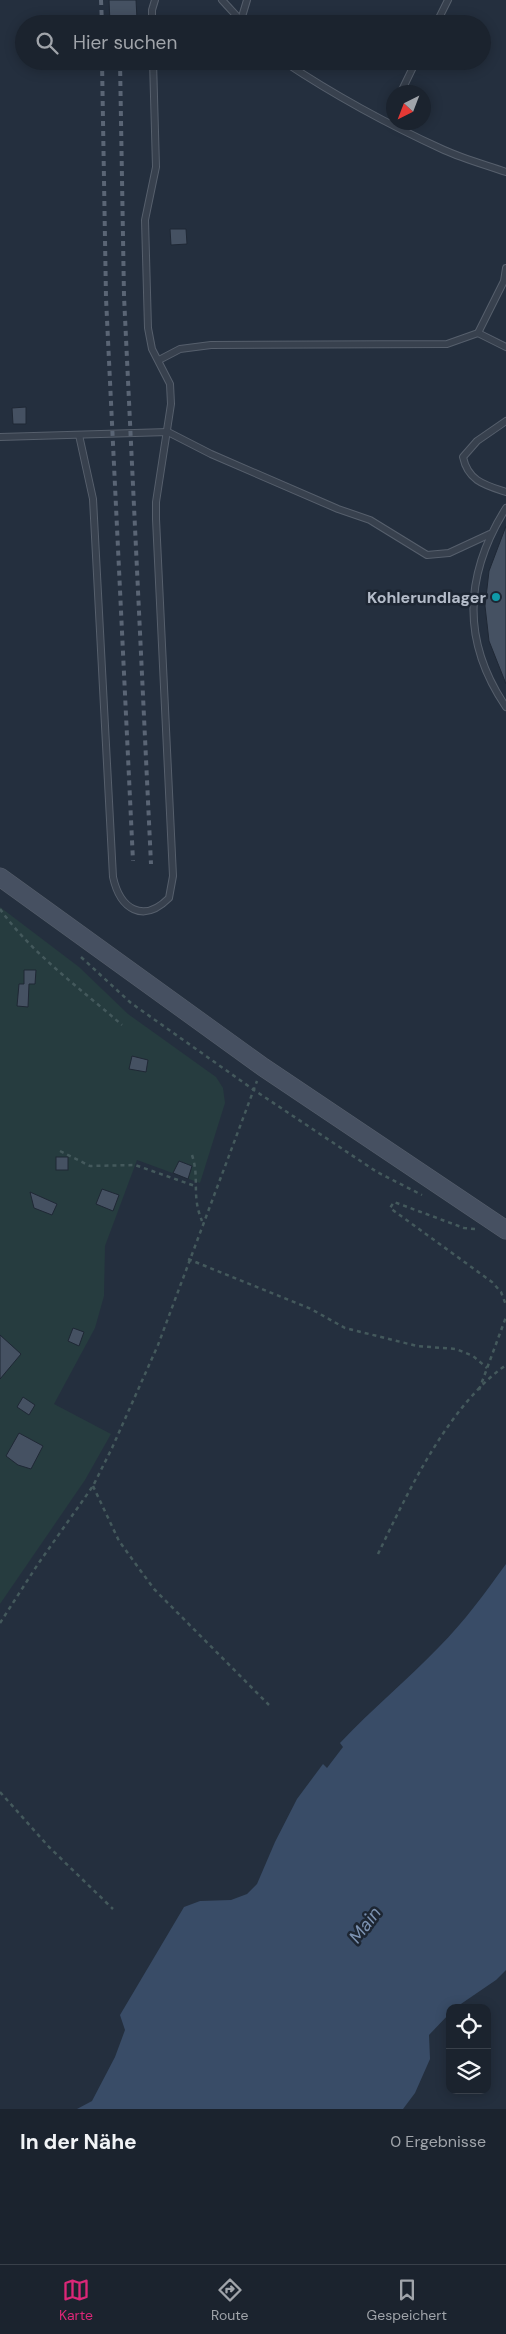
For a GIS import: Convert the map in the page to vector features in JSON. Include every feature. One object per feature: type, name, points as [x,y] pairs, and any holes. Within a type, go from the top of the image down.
[{"type":"main road","points":[[0,877],[262,1067],[506,1230]]},
{"type":"lane","points":[[152,15],[155,0]]},
{"type":"lane","points":[[222,0],[236,15]]},
{"type":"lane","points":[[244,15],[247,0]]},
{"type":"lane","points":[[440,15],[448,0]]},
{"type":"lane","points":[[79,435],[93,499],[113,877],[116,890],[132,909],[141,912],[151,912],[169,898],[173,876],[156,519],[156,502],[168,432],[170,384],[152,349],[149,334],[145,220],[156,167],[153,70]]},
{"type":"lane","points":[[297,70],[341,98],[386,120]]},
{"type":"lane","points":[[404,85],[412,70]]},
{"type":"lane","points":[[406,130],[446,151],[506,172]]},
{"type":"lane","points":[[159,360],[180,349],[212,345],[447,344],[478,333],[504,281],[506,268]]},
{"type":"lane","points":[[478,333],[506,347]]},
{"type":"lane","points":[[506,422],[477,441],[464,457],[466,470],[480,483],[506,492]]},
{"type":"lane","points":[[0,437],[168,432],[211,454],[338,509],[370,520],[427,555],[449,553],[490,534]]},
{"type":"lane","points":[[506,508],[490,534],[477,570],[473,612],[478,650],[491,684],[506,707]]},
{"type":"path","points":[[0,909],[11,924],[37,951],[122,1025]]},
{"type":"path","points":[[75,952],[131,1003],[254,1090],[377,1172],[426,1196]]},
{"type":"path","points":[[0,1623],[38,1564],[93,1486],[130,1411],[158,1345],[188,1259],[254,1090]]},
{"type":"path","points":[[60,1151],[90,1166],[135,1165],[195,1186]]},
{"type":"path","points":[[192,1155],[197,1168],[195,1186],[196,1206],[202,1222]]},
{"type":"path","points":[[473,1224],[480,1229],[464,1228],[394,1202],[390,1208],[492,1282],[501,1292],[506,1305]]},
{"type":"path","points":[[188,1259],[311,1309],[345,1328],[417,1346],[456,1349],[473,1356],[487,1368]]},
{"type":"path","points":[[478,1391],[506,1317]]},
{"type":"path","points":[[378,1554],[411,1487],[455,1418],[478,1391],[506,1365]]},
{"type":"path","points":[[93,1486],[119,1541],[154,1589],[269,1705]]},
{"type":"path","points":[[0,1792],[49,1847],[113,1909]]},
{"type":"green space","points":[[0,907],[79,967],[128,1014],[216,1077],[223,1088],[225,1103],[200,1183],[137,1160],[105,1246],[104,1296],[95,1328],[54,1404],[111,1434],[85,1480],[0,1604]]},
{"type":"water","name":"Main","points":[[506,1564],[506,1970],[496,1980],[461,2004],[446,2004],[446,2017],[429,2035],[430,2059],[415,2093],[403,2109],[77,2109],[92,2101],[115,2057],[125,2030],[120,2015],[184,1907],[200,1901],[231,1900],[247,1894],[257,1884],[275,1842],[297,1799],[323,1764],[327,1768],[343,1747],[340,1743],[427,1659],[474,1607]]},
{"type":"building","points":[[109,0],[136,0],[137,15],[110,15]]},
{"type":"building","points":[[170,229],[186,229],[187,244],[171,245]]},
{"type":"building","points":[[26,407],[26,424],[13,424],[12,408]]},
{"type":"building","name":"Kohlerundlager","points":[[506,526],[506,684],[489,641],[485,606],[489,571]]},
{"type":"building","points":[[24,970],[36,970],[35,984],[29,984],[28,1007],[17,1006],[19,984],[24,984]]},
{"type":"building","points":[[132,1056],[148,1060],[146,1072],[129,1069]]},
{"type":"building","points":[[56,1157],[68,1157],[68,1170],[56,1170]]},
{"type":"building","points":[[179,1161],[192,1166],[188,1179],[173,1173]]},
{"type":"building","points":[[102,1189],[119,1195],[113,1211],[96,1204]]},
{"type":"building","points":[[30,1192],[57,1204],[52,1215],[34,1208]]},
{"type":"building","points":[[73,1328],[84,1332],[79,1346],[68,1341]]},
{"type":"building","points":[[0,1335],[21,1354],[0,1379]]},
{"type":"building","points":[[23,1397],[35,1405],[29,1415],[17,1407]]},
{"type":"building","points":[[19,1433],[43,1446],[31,1469],[18,1465],[6,1456]]},
{"type":"railway","points":[[101,0],[102,15]]},
{"type":"railway","points":[[102,70],[106,298],[133,861]]},
{"type":"railway","points":[[120,70],[124,296],[151,864]]},
{"type":"place","name":"Kohlerundlager","points":[[496,597]]}]
